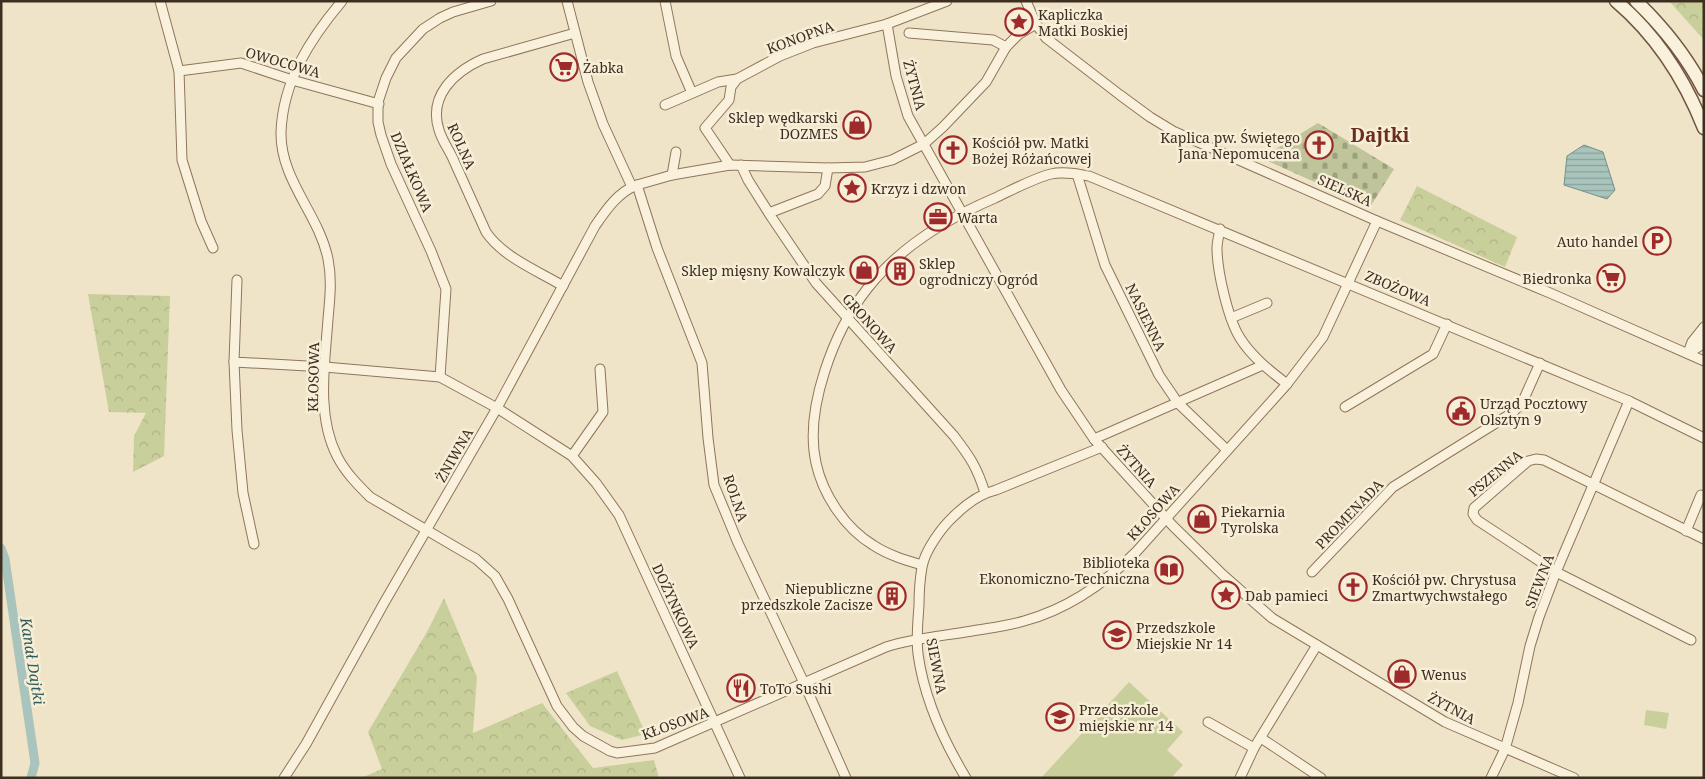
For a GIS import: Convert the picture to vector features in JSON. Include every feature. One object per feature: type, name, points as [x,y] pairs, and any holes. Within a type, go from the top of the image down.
[{"type":"main road","points":[[1616,1],[1650,36],[1669,61],[1686,88],[1704,128]]},
{"type":"main road","points":[[1636,1],[1654,18],[1677,47],[1704,90]]},
{"type":"street","points":[[160,1],[179,70],[182,160],[201,221],[213,248]]},
{"type":"street","name":"KŁOSOWA","points":[[342,1],[320,27],[300,60],[284,106],[281,134],[286,161],[294,185],[320,233],[328,257],[331,280],[324,409],[330,440],[337,457],[357,484],[370,497],[476,559],[494,576],[508,599],[557,706],[573,727],[583,736],[617,753],[655,748],[886,647],[917,639],[1023,621],[1085,595],[1110,576],[1136,552],[1287,384],[1323,336],[1378,221]]},
{"type":"street","name":"DZIAŁKOWA","points":[[440,377],[446,289],[381,135],[378,122],[379,104],[386,78],[396,58],[423,29],[453,12],[491,1]]},
{"type":"street","name":"ROLNA","points":[[567,1],[588,82],[603,124],[634,186],[702,363],[714,485],[738,542],[846,778]]},
{"type":"street","points":[[664,1],[676,56],[692,93]]},
{"type":"street","name":"KONOPNA","points":[[665,105],[718,82],[737,79],[780,56],[813,43],[887,24],[947,1]]},
{"type":"street","name":"SIELSKA","points":[[1026,1],[1036,24],[1046,38],[1150,117],[1165,126],[1378,221],[1704,360]]},
{"type":"street","name":"ŻYTNIA","points":[[887,24],[896,76],[908,116],[1061,390],[1094,439],[1166,518],[1223,575],[1268,615],[1445,722],[1574,778]]},
{"type":"street","name":"ŻNIWNA","points":[[284,778],[306,744],[497,408],[595,226],[613,202],[634,186],[672,175],[730,166],[865,167],[892,160],[924,144],[943,127],[986,82],[1006,47],[1020,34],[1036,24]]},
{"type":"street","name":"ROLNA","points":[[562,286],[504,252],[493,243],[486,232],[439,131],[436,111],[444,89],[457,73],[469,65],[483,59],[575,32]]},
{"type":"street","points":[[909,33],[993,40],[1006,47]]},
{"type":"street","name":"OWOCOWA","points":[[179,70],[241,63],[292,80],[379,104]]},
{"type":"street","points":[[730,166],[705,128],[729,100],[731,87],[737,79]]},
{"type":"street","points":[[672,175],[676,152]]},
{"type":"street","name":"GRONOWA","points":[[741,165],[748,180],[816,283],[935,415],[971,458],[985,493]]},
{"type":"street","points":[[769,213],[818,194],[825,186],[828,168]]},
{"type":"street","name":"ZBOŻOWA","points":[[922,565],[897,557],[873,545],[852,529],[837,510],[825,488],[816,463],[814,431],[823,373],[847,319],[867,289],[902,254],[962,212],[1052,173],[1089,176],[1220,229],[1629,401],[1704,438]]},
{"type":"street","name":"NASIENNA","points":[[1077,174],[1106,265],[1159,375],[1178,403],[1227,450]]},
{"type":"street","points":[[1220,229],[1217,248],[1220,271],[1231,318],[1239,337],[1263,365],[1287,384]]},
{"type":"street","points":[[237,280],[234,362],[237,430],[243,493],[254,544]]},
{"type":"street","points":[[1231,318],[1267,303]]},
{"type":"street","points":[[1345,407],[1433,354],[1447,324]]},
{"type":"street","points":[[1688,353],[1692,342],[1704,327]]},
{"type":"street","points":[[1688,353],[1700,346],[1704,340]]},
{"type":"street","name":"DOŻYNKOWA","points":[[234,362],[325,367],[440,377],[497,408],[572,456],[596,483],[619,515],[740,778]]},
{"type":"street","name":"PROMENADA","points":[[1312,572],[1393,487],[1522,404],[1540,363]]},
{"type":"street","points":[[1094,439],[1263,365]]},
{"type":"street","points":[[572,456],[603,412],[600,369]]},
{"type":"street","name":"SIEWNA","points":[[1491,778],[1505,749],[1518,703],[1530,646],[1556,572],[1629,401]]},
{"type":"street","name":"SIEWNA","points":[[966,778],[947,745],[935,718],[918,655],[917,639],[922,565],[932,543],[946,523],[958,511],[985,493],[1102,447]]},
{"type":"street","name":"PSZENNA","points":[[1692,640],[1556,572],[1477,520],[1473,514],[1474,508],[1528,461],[1536,459],[1544,460],[1593,486],[1704,539]]},
{"type":"street","points":[[1686,531],[1701,495]]},
{"type":"street","points":[[1240,778],[1254,748],[1317,645]]},
{"type":"street","points":[[1208,722],[1254,748]]},
{"type":"street","points":[[1261,738],[1321,778]]},
{"type":"green space","points":[[1669,1],[1704,1],[1704,40]]},
{"type":"green space","points":[[1318,123],[1394,169],[1370,207],[1261,158]]},
{"type":"green space","points":[[1417,186],[1517,237],[1505,267],[1400,220]]},
{"type":"green space","points":[[88,294],[170,296],[164,456],[133,472],[134,436],[146,413],[109,412]]},
{"type":"green space","points":[[444,598],[477,677],[473,733],[542,703],[593,768],[654,760],[659,778],[361,778],[382,769],[368,732],[428,630]]},
{"type":"green space","points":[[617,671],[646,734],[622,740],[590,726],[566,693]]},
{"type":"green space","points":[[1129,682],[1183,732],[1167,750],[1183,765],[1171,778],[1041,778]]},
{"type":"green space","points":[[1646,710],[1669,713],[1666,729],[1644,725]]},
{"type":"water","points":[[1584,145],[1603,152],[1615,190],[1607,199],[1564,185],[1567,156]]},
{"type":"waterway","name":"Kanał Dajtki","points":[[1,548],[5,559],[35,763],[31,778]]},
{"type":"place","name":"Kapliczka Matki Boskiej","points":[[1019,22]]},
{"type":"place","name":"Żabka","points":[[564,67]]},
{"type":"place","name":"Sklep wędkarski DOZMES","points":[[857,125]]},
{"type":"place","name":"Kaplica pw. Świętego Jana Nepomucena","points":[[1319,145]]},
{"type":"place","name":"Kościół pw. Matki Bożej Różańcowej","points":[[953,150]]},
{"type":"place","name":"Krzyz i dzwon","points":[[852,188]]},
{"type":"place","name":"Warta","points":[[938,217]]},
{"type":"place","name":"Auto handel","points":[[1657,241]]},
{"type":"place","name":"Sklep mięsny Kowalczyk","points":[[864,270]]},
{"type":"place","name":"Sklep ogrodniczy Ogród","points":[[900,271]]},
{"type":"place","name":"Biedronka","points":[[1611,278]]},
{"type":"place","name":"Urząd Pocztowy Olsztyn 9","points":[[1461,411]]},
{"type":"place","name":"Piekarnia Tyrolska","points":[[1202,519]]},
{"type":"place","name":"Biblioteka Ekonomiczno-Techniczna","points":[[1169,570]]},
{"type":"place","name":"Kościół pw. Chrystusa Zmartwychwstałego","points":[[1353,587]]},
{"type":"place","name":"Dab pamieci","points":[[1226,595]]},
{"type":"place","name":"Niepubliczne przedszkole Zacisze","points":[[892,596]]},
{"type":"place","name":"Przedszkole Miejskie Nr 14","points":[[1117,635]]},
{"type":"place","name":"Wenus","points":[[1402,674]]},
{"type":"place","name":"ToTo Sushi","points":[[741,688]]},
{"type":"place","name":"Przedszkole miejskie nr 14","points":[[1060,717]]},
{"type":"district","name":"Dajtki","points":[[1380,135]]}]
